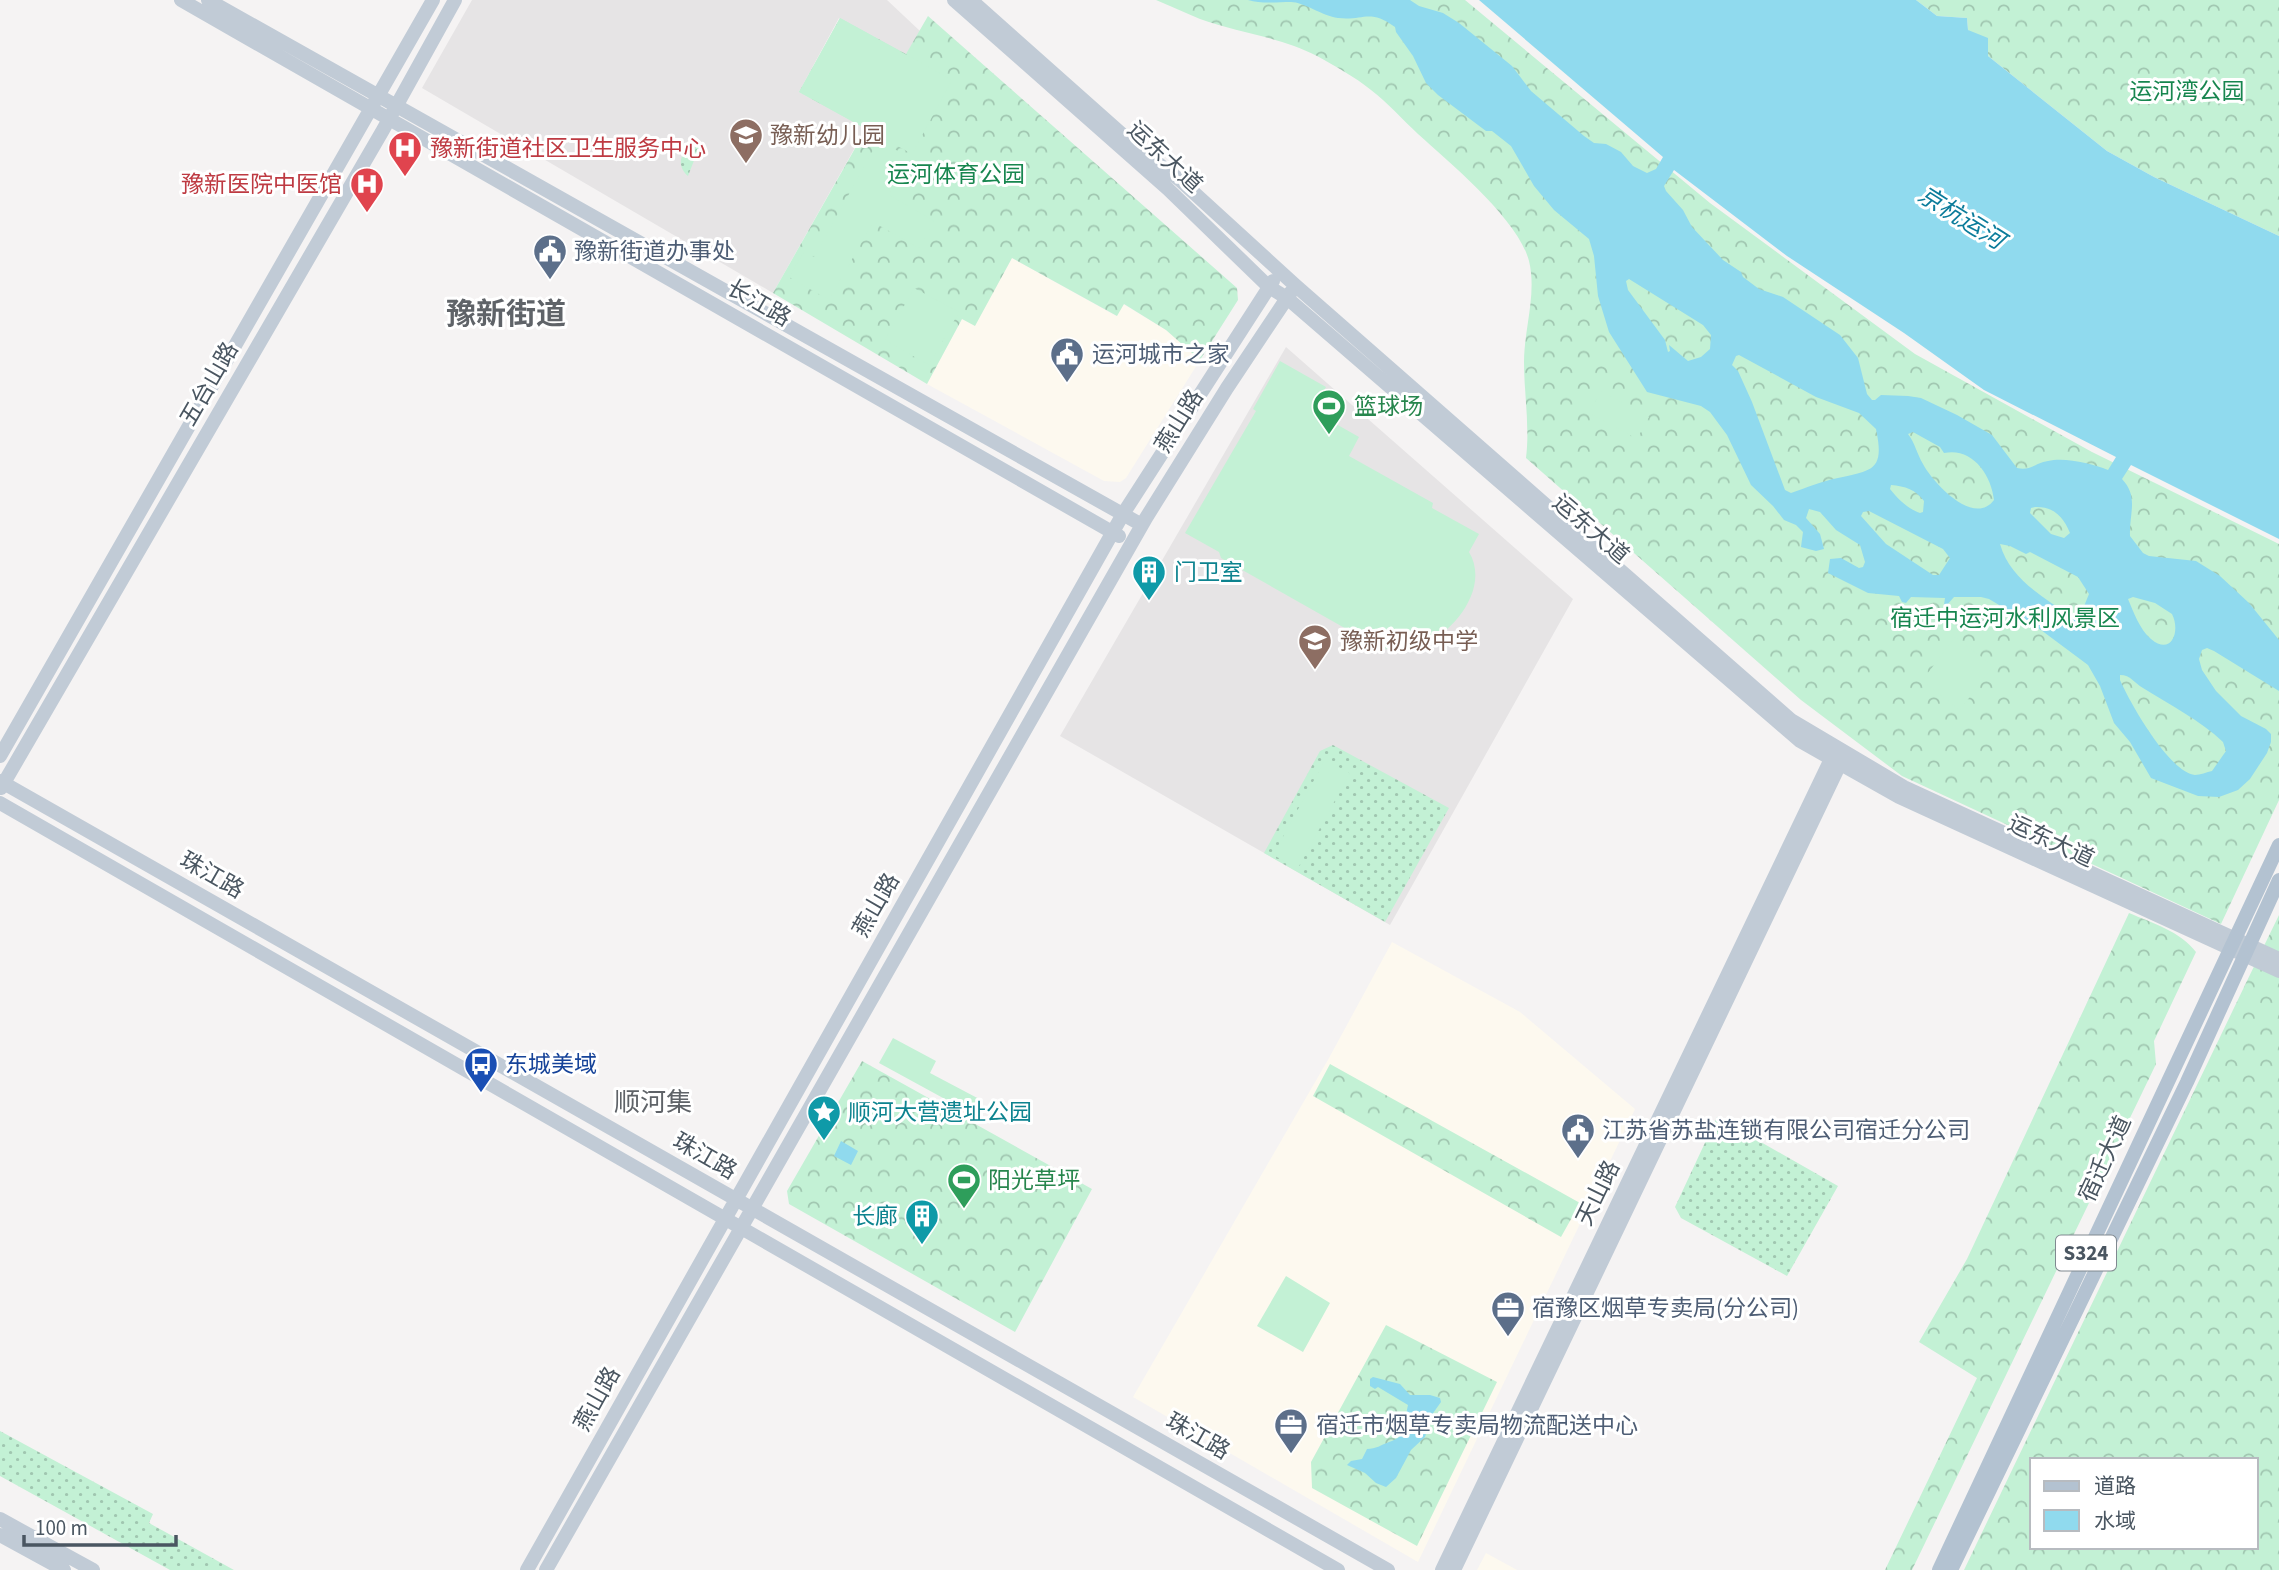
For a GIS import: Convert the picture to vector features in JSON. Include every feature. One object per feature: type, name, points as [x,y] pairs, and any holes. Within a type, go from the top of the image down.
[{"type":"main road","name":"宿迁大道","points":[[1940,1570],[2279,845]]},
{"type":"main road","name":"宿迁大道","points":[[1951,1570],[2187,1082],[2279,880]]},
{"type":"street","name":"长江路","points":[[181,0],[375,103],[1142,525]]},
{"type":"street","name":"长江路","points":[[208,0],[375,103]]},
{"type":"street","name":"五台山路","points":[[0,757],[433,0]]},
{"type":"street","name":"五台山路","points":[[1,784],[393,113],[455,0]]},
{"type":"street","name":"运东大道","points":[[954,0],[1160,181],[1269,287],[1291,292],[1804,729],[1904,787],[2232,943],[2279,971]]},
{"type":"street","name":"运东大道","points":[[971,0],[1134,145],[1181,181],[1279,271],[1291,292],[1789,732],[1835,762],[1899,797],[2232,943]]},
{"type":"street","name":"长江路","points":[[393,113],[1131,543]]},
{"type":"street","name":"燕山路","points":[[527,1570],[723,1219],[1124,514],[1279,271]]},
{"type":"street","name":"燕山路","points":[[546,1570],[1131,543],[1227,388],[1291,292]]},
{"type":"street","name":"天山路","points":[[1441,1570],[1835,762]]},
{"type":"street","name":"天山路","points":[[1454,1570],[1835,762]]},
{"type":"street","name":"珠江路","points":[[1,784],[1388,1570]]},
{"type":"street","name":"珠江路","points":[[0,803],[1338,1570]]},
{"type":"street","name":"运东大道","points":[[2246,950],[2279,959]]},
{"type":"street","points":[[0,1519],[93,1570]]},
{"type":"street","points":[[0,1535],[64,1570]]},
{"type":"shaded area","points":[[472,0],[887,0],[920,31],[906,55],[839,18],[799,92],[866,128],[773,293],[422,88]]},
{"type":"shaded area","name":"运河城市之家","points":[[1012,258],[1116,316],[1123,304],[1166,330],[1200,360],[1126,478],[1120,482],[1104,481],[927,384],[962,319],[975,325]]},
{"type":"shaded area","name":"豫新初级中学","points":[[1286,347],[1573,599],[1390,925],[1060,736]]},
{"type":"shaded area","points":[[1392,942],[1520,1012],[1635,1109],[1418,1562],[1133,1397],[1329,1058]]},
{"type":"shaded area","points":[[1486,1553],[1517,1570],[1477,1570]]},
{"type":"green space","name":"宿迁中运河水利风景区","points":[[1156,0],[1465,0],[1710,203],[1915,354],[2092,452],[2279,544],[2279,800],[2221,924],[1902,776],[1801,700],[1526,458],[1524,362],[1531,273],[1522,245],[1497,210],[1383,100],[1345,72],[1303,50],[1200,19]]},
{"type":"green space","name":"运河湾公园","points":[[1916,0],[2279,0],[2279,236],[2154,177],[2107,151],[1988,56],[1968,30],[1967,18],[1937,16]]},
{"type":"green space","name":"运河体育公园","points":[[928,16],[1237,288],[1238,300],[1200,360],[1166,330],[1124,304],[1117,316],[1012,258],[975,326],[962,319],[927,384],[773,293],[866,129],[799,92],[840,18],[906,54]]},
{"type":"green space","points":[[840,18],[952,80],[912,154],[799,92]]},
{"type":"green space","points":[[879,140],[910,158],[889,195],[934,221],[919,248],[873,222],[829,300],[789,277],[804,252],[814,257]]},
{"type":"green space","points":[[695,144],[700,145],[688,176],[682,167],[681,158],[686,150]]},
{"type":"green space","points":[[914,288],[959,312],[929,365],[885,340]]},
{"type":"green space","points":[[1280,361],[1326,387],[1313,411],[1359,437],[1349,456],[1433,503],[1432,508],[1479,534],[1469,552],[1475,579],[1472,593],[1457,619],[1435,638],[1407,648],[1380,648],[1221,558],[1219,552],[1185,533],[1256,411],[1253,409]]},
{"type":"green space","points":[[1601,391],[1649,417],[1637,439],[1589,413]]},
{"type":"green space","points":[[1955,637],[1993,666],[1960,710],[1922,681]]},
{"type":"green space","points":[[1333,745],[1449,808],[1385,922],[1264,853],[1320,751]]},
{"type":"green space","points":[[1325,760],[1350,773],[1298,868],[1273,855]]},
{"type":"green space","points":[[2129,913],[2174,933],[2196,952],[2154,1041],[2156,1064],[1912,1570],[1885,1570],[1977,1378],[1919,1342],[1967,1259]]},
{"type":"green space","points":[[2279,915],[2279,1570],[1964,1570]]},
{"type":"green space","points":[[893,1038],[936,1061],[930,1073],[983,1101],[976,1116],[879,1063]]},
{"type":"green space","points":[[862,1061],[1092,1189],[1015,1332],[789,1204],[787,1191]]},
{"type":"green space","points":[[1330,1064],[1580,1203],[1561,1237],[1313,1096]]},
{"type":"green space","points":[[1717,1117],[1838,1186],[1787,1276],[1681,1218],[1675,1207]]},
{"type":"green space","points":[[1286,1276],[1330,1303],[1303,1352],[1257,1326]]},
{"type":"green space","points":[[1386,1325],[1497,1382],[1417,1546],[1312,1488],[1311,1462]]},
{"type":"green space","points":[[0,1431],[153,1514],[149,1523],[234,1570],[170,1570],[0,1476]]},
{"type":"water","name":"京杭运河","points":[[1248,0],[1410,0],[1419,6],[1443,13],[1512,66],[1531,91],[1584,136],[1594,143],[1606,144],[1621,152],[1633,166],[1647,173],[1656,169],[1663,157],[1479,0],[1916,0],[1937,16],[1967,18],[1968,30],[1988,38],[1988,56],[2107,151],[2154,177],[2279,236],[2279,539],[2131,465],[2122,479],[2132,499],[2130,536],[2143,553],[2196,561],[2220,576],[2249,603],[2279,640],[2279,691],[2207,648],[2202,650],[2199,659],[2202,670],[2216,691],[2241,716],[2271,734],[2267,753],[2250,779],[2238,790],[2219,797],[2198,796],[2151,778],[2130,742],[2114,723],[2100,686],[2088,665],[2041,630],[1989,599],[1954,597],[1944,605],[1945,598],[1911,597],[1906,603],[1902,602],[1899,596],[1868,593],[1828,573],[1830,559],[1841,558],[1859,568],[1863,567],[1865,562],[1860,545],[1836,530],[1820,512],[1809,509],[1806,518],[1820,534],[1824,549],[1816,551],[1801,547],[1803,532],[1796,525],[1784,520],[1751,485],[1727,435],[1710,412],[1701,406],[1647,392],[1609,332],[1598,296],[1594,256],[1589,239],[1554,210],[1534,186],[1511,146],[1492,131],[1486,131],[1426,83],[1395,27],[1379,18],[1338,18],[1291,2]],"holes":[[[1674,170],[1787,256],[1904,333],[1984,390],[2116,457],[2108,470],[2087,463],[2063,460],[2017,468],[1992,435],[1921,398],[1881,395],[1872,400],[1867,394],[1858,358],[1840,335],[1783,297],[1759,289],[1743,277],[1741,272],[1723,260],[1692,227],[1683,210],[1664,186]],[[1629,279],[1703,325],[1711,335],[1710,349],[1701,357],[1688,361],[1669,345],[1668,352],[1665,340],[1628,290],[1626,281]],[[1739,355],[1816,397],[1859,413],[1876,429],[1879,453],[1877,461],[1860,473],[1791,493],[1785,490],[1752,402],[1738,371],[1732,365]],[[1913,432],[1940,447],[1944,453],[1954,452],[1971,458],[1989,480],[1994,500],[1986,507],[1976,508],[1955,499],[1928,472],[1908,434]],[[1891,485],[1914,491],[1924,501],[1923,512],[1911,509],[1890,489]],[[2035,507],[2053,511],[2065,522],[2070,533],[2064,538],[2051,534],[2030,513],[2031,508]],[[1869,511],[1943,549],[1950,558],[1939,575],[1933,575],[1886,544],[1861,516],[1863,512]],[[2000,544],[2026,554],[2030,552],[2078,577],[2089,594],[2080,616],[2071,616],[2050,602],[2029,586],[2011,567]],[[2133,597],[2155,603],[2172,614],[2175,634],[2169,643],[2158,644],[2140,626],[2128,599]],[[2120,675],[2130,678],[2205,727],[2223,742],[2226,751],[2212,771],[2195,775],[2185,771],[2162,750],[2132,704]]]},
{"type":"water","points":[[841,1141],[858,1151],[851,1165],[834,1156]]},
{"type":"water","points":[[1373,1377],[1400,1384],[1410,1395],[1430,1395],[1440,1398],[1441,1402],[1431,1416],[1425,1437],[1411,1450],[1396,1478],[1386,1487],[1347,1465],[1351,1461],[1362,1459],[1367,1449],[1396,1439],[1403,1432],[1408,1405],[1378,1387],[1375,1389],[1370,1386],[1370,1379]]},
{"type":"place","name":"豫新幼儿园","points":[[746,165]]},
{"type":"place","name":"豫新街道社区卫生服务中心","points":[[405,178]]},
{"type":"place","name":"豫新医院中医馆","points":[[367,214]]},
{"type":"place","name":"豫新街道办事处","points":[[550,281]]},
{"type":"place","name":"运河城市之家","points":[[1067,384]]},
{"type":"place","name":"篮球场","points":[[1329,436]]},
{"type":"place","name":"门卫室","points":[[1149,602]]},
{"type":"place","name":"豫新初级中学","points":[[1315,671]]},
{"type":"place","name":"东城美域","points":[[481,1094]]},
{"type":"place","name":"顺河大营遗址公园","points":[[824,1142]]},
{"type":"place","name":"江苏省苏盐连锁有限公司宿迁分公司","points":[[1578,1160]]},
{"type":"place","name":"阳光草坪","points":[[964,1210]]},
{"type":"place","name":"长廊","points":[[922,1246]]},
{"type":"place","name":"宿豫区烟草专卖局(分公司)","points":[[1508,1338]]},
{"type":"place","name":"宿迁市烟草专卖局物流配送中心","points":[[1291,1455]]},
{"type":"district","name":"豫新街道","points":[[506,314]]},
{"type":"district","name":"顺河集","points":[[653,1102]]}]
